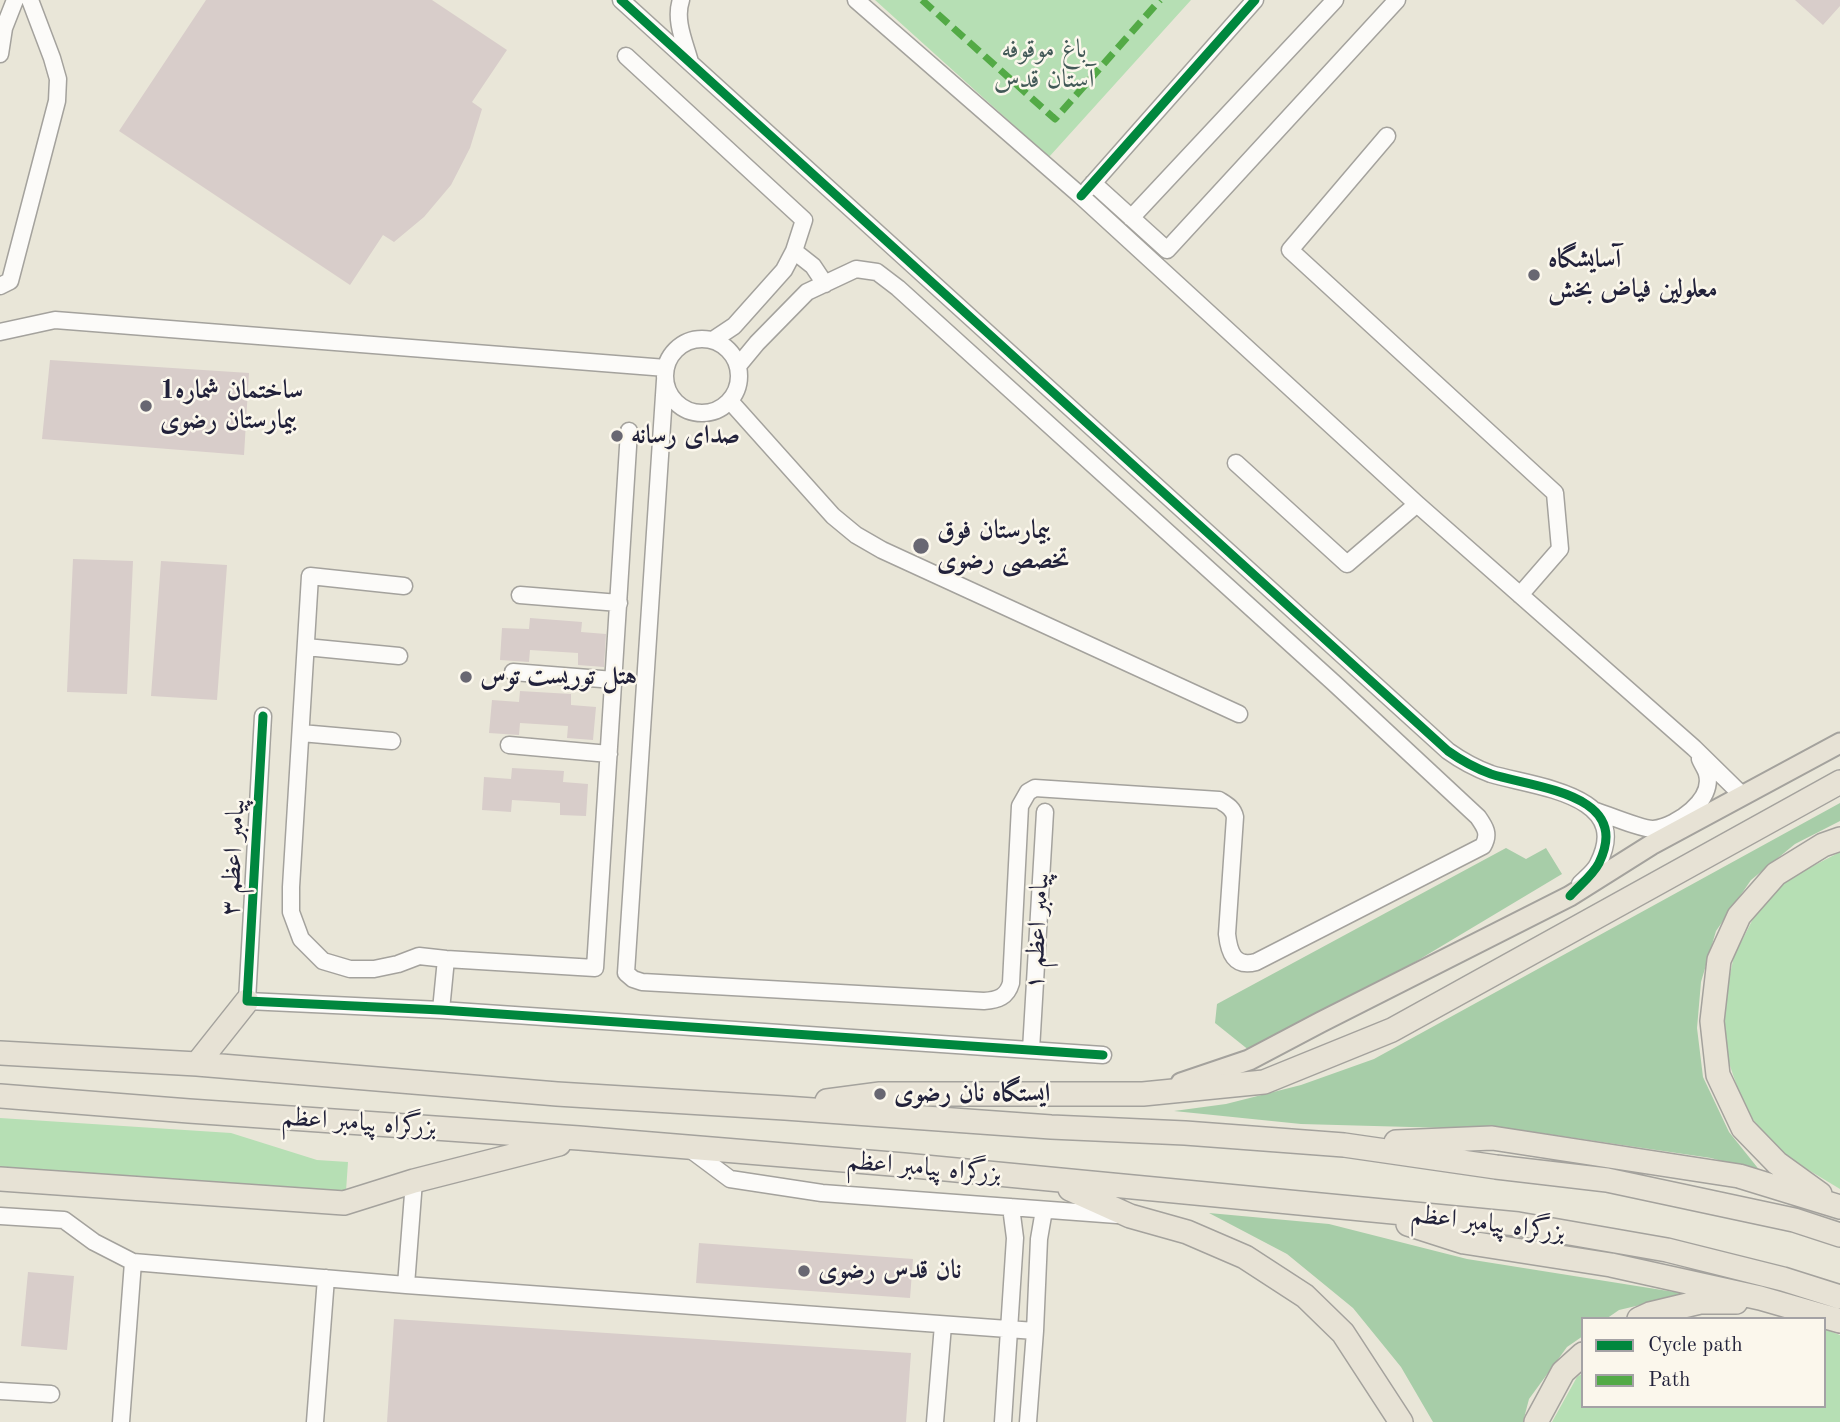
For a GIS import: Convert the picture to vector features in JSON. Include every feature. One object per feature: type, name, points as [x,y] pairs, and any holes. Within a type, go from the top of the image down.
[{"type":"highway","points":[[785,1108],[880,1094],[1143,1094],[1265,1082],[1392,1030],[1840,782]]},
{"type":"highway","points":[[1837,1206],[1777,1163],[1743,1128],[1718,1075],[1712,1021],[1719,960],[1740,916],[1776,874],[1823,845],[1840,839]]},
{"type":"highway","points":[[208,1065],[254,1001]]},
{"type":"highway","name":"بزرگراه پیامبر اعظم","points":[[0,1053],[208,1065],[557,1094],[1343,1145],[1607,1180],[1794,1220],[1840,1236]]},
{"type":"highway","name":"بزرگراه پیامبر اعظم","points":[[0,1096],[579,1138],[904,1165],[1518,1224],[1653,1248],[1783,1279],[1840,1297]]},
{"type":"highway","points":[[0,1179],[344,1203],[414,1181],[579,1138]]},
{"type":"highway","points":[[1343,1145],[1492,1138],[1739,1176],[1837,1206]]},
{"type":"highway","points":[[1051,1181],[1130,1216],[1187,1232],[1245,1257],[1305,1296],[1343,1333],[1401,1422]]},
{"type":"highway","points":[[1361,1210],[1464,1242],[1611,1265],[1781,1303],[1840,1321]]},
{"type":"highway","points":[[1643,1317],[1700,1302],[1781,1303]]},
{"type":"highway","points":[[1536,1422],[1563,1372],[1581,1356]]},
{"type":"main road","points":[[1143,1094],[1205,1077],[1249,1060],[1570,896],[1651,845],[1840,743]]},
{"type":"street","points":[[0,54],[4,28],[15,0]]},
{"type":"street","points":[[0,286],[10,281],[57,101],[58,79],[30,0]]},
{"type":"street","points":[[621,0],[1448,751],[1470,766],[1493,775],[1573,796],[1596,811],[1652,830],[1689,814],[1702,800],[1707,789],[1708,775],[1693,748]]},
{"type":"street","points":[[681,0],[678,6],[680,26],[691,63]]},
{"type":"street","points":[[856,0],[1081,197],[1417,504],[1693,748],[1743,796]]},
{"type":"street","points":[[1081,197],[1255,0]]},
{"type":"street","points":[[1131,218],[1335,0]]},
{"type":"street","points":[[1093,183],[1167,250],[1397,0]]},
{"type":"street","points":[[626,56],[804,220],[794,251],[784,270],[734,326],[713,340]]},
{"type":"street","points":[[1387,136],[1290,250],[1555,493],[1560,548],[1520,595]]},
{"type":"street","points":[[794,251],[813,266],[824,284]]},
{"type":"street","points":[[666,374],[668,392],[685,409],[697,413],[720,408],[730,401],[739,378],[733,355],[713,340],[701,339],[678,347],[670,357],[666,374],[626,973],[633,979],[642,982],[984,1001],[1004,996],[1012,983],[1020,806],[1028,792],[1035,788],[1219,800],[1228,805],[1234,810],[1236,817],[1228,950],[1240,962],[1249,964],[1483,846],[1486,828],[1478,817],[1334,683],[898,288],[877,272],[856,269],[807,292],[738,366]]},
{"type":"street","points":[[0,332],[55,320],[666,374]]},
{"type":"street","points":[[730,401],[833,516],[856,535],[882,550],[1239,714]]},
{"type":"street","points":[[404,586],[310,576],[291,887],[291,912],[301,939],[323,961],[350,970],[374,969],[419,956],[595,968],[629,432]]},
{"type":"street","points":[[1236,463],[1347,564],[1417,504]]},
{"type":"street","points":[[520,595],[620,603]]},
{"type":"street","points":[[306,647],[399,656]]},
{"type":"street","points":[[513,672],[614,680]]},
{"type":"street","name":"پیامبر اعظم ۳","points":[[254,1001],[263,716]]},
{"type":"street","points":[[301,733],[392,741]]},
{"type":"street","points":[[509,745],[609,754]]},
{"type":"street","points":[[1570,896],[1598,866],[1605,845],[1606,829],[1596,811]]},
{"type":"street","name":"پیامبر اعظم ۱","points":[[1031,1050],[1045,812]]},
{"type":"street","points":[[441,1010],[446,959]]},
{"type":"street","points":[[254,1001],[441,1010],[1103,1055]]},
{"type":"street","points":[[687,1147],[730,1179],[822,1193],[1130,1216]]},
{"type":"street","points":[[406,1285],[414,1181]]},
{"type":"street","points":[[1003,1422],[1015,1238],[1012,1207]]},
{"type":"street","points":[[1028,1422],[1039,1239],[1044,1210]]},
{"type":"street","points":[[0,1216],[64,1220],[94,1242],[133,1262],[406,1285],[1035,1331]]},
{"type":"street","points":[[121,1422],[133,1262]]},
{"type":"street","points":[[315,1422],[326,1278]]},
{"type":"street","points":[[935,1422],[943,1325]]},
{"type":"street","points":[[0,1391],[51,1394]]},
{"type":"green space","name":"باغ موقوفه آستان قدس","points":[[875,0],[1191,0],[1049,157]]},
{"type":"green space","points":[[1840,803],[1840,821],[1795,844],[1751,880],[1716,931],[1701,982],[1697,1028],[1703,1077],[1729,1132],[1761,1172],[1711,1158],[1520,1130],[1301,1124],[1174,1111],[1226,1104],[1301,1085],[1374,1059]]},
{"type":"green space","points":[[1506,848],[1526,859],[1546,848],[1562,874],[1410,965],[1250,1051],[1215,1023],[1217,1004]]},
{"type":"green space","points":[[1840,852],[1840,1189],[1782,1154],[1745,1110],[1727,1057],[1723,1006],[1734,956],[1757,911],[1790,878]]},
{"type":"green space","points":[[0,1118],[231,1133],[317,1160],[348,1162],[346,1191],[0,1167]]},
{"type":"green space","points":[[1209,1213],[1329,1224],[1467,1259],[1687,1294],[1619,1310],[1609,1317],[1581,1317],[1581,1337],[1567,1347],[1529,1399],[1523,1422],[1433,1422],[1401,1367],[1353,1308],[1287,1254]]},
{"type":"green space","points":[[1826,1330],[1840,1335],[1840,1422],[1552,1422],[1581,1374],[1581,1408],[1826,1408]]},
{"type":"building","points":[[206,0],[432,0],[507,50],[472,102],[482,109],[470,148],[451,185],[424,217],[394,242],[383,235],[350,285],[119,131]]},
{"type":"building","points":[[1795,0],[1840,0],[1840,6],[1823,25]]},
{"type":"building","name":"ساختمان شماره1 بیمارستان رضوی","points":[[50,360],[249,373],[244,455],[42,439]]},
{"type":"building","points":[[73,559],[133,561],[127,694],[67,692]]},
{"type":"building","points":[[161,561],[227,565],[217,700],[151,696]]},
{"type":"building","points":[[530,618],[582,622],[581,632],[606,634],[604,667],[578,665],[578,653],[530,650],[529,662],[500,660],[502,628],[529,629]]},
{"type":"building","points":[[520,691],[571,694],[571,705],[596,707],[593,740],[567,738],[568,726],[520,723],[519,735],[489,733],[492,700],[519,702]]},
{"type":"building","points":[[512,768],[564,771],[563,782],[588,784],[586,816],[560,815],[560,803],[512,800],[511,812],[482,810],[484,777],[511,779]]},
{"type":"building","name":"نان قدس رضوی","points":[[699,1243],[913,1259],[910,1298],[696,1283]]},
{"type":"building","points":[[28,1272],[74,1276],[67,1350],[21,1346]]},
{"type":"building","points":[[394,1319],[911,1353],[906,1422],[387,1422]]},
{"type":"marked path","points":[[922,0],[1055,119],[1160,0]]},
{"type":"cycle path","points":[[621,0],[1448,751],[1485,772],[1553,790],[1591,808],[1603,822],[1606,840],[1599,863],[1570,896]]},
{"type":"cycle path","points":[[1081,196],[1255,0]]},
{"type":"cycle path","points":[[263,716],[247,1001],[441,1010],[1103,1055]]},
{"type":"place","name":"آسایشگاه معلولین فیاض بخش","points":[[1534,275]]},
{"type":"place","name":"ساختمان شماره1 بیمارستان رضوی","points":[[146,406]]},
{"type":"place","name":"صدای رسانه","points":[[617,436]]},
{"type":"place","name":"بیمارستان فوق تخصصی رضوی","points":[[921,546]]},
{"type":"place","name":"هتل توریست توس","points":[[466,677]]},
{"type":"place","name":"ایستگاه نان رضوی","points":[[880,1094]]},
{"type":"place","name":"نان قدس رضوی","points":[[804,1271]]}]
